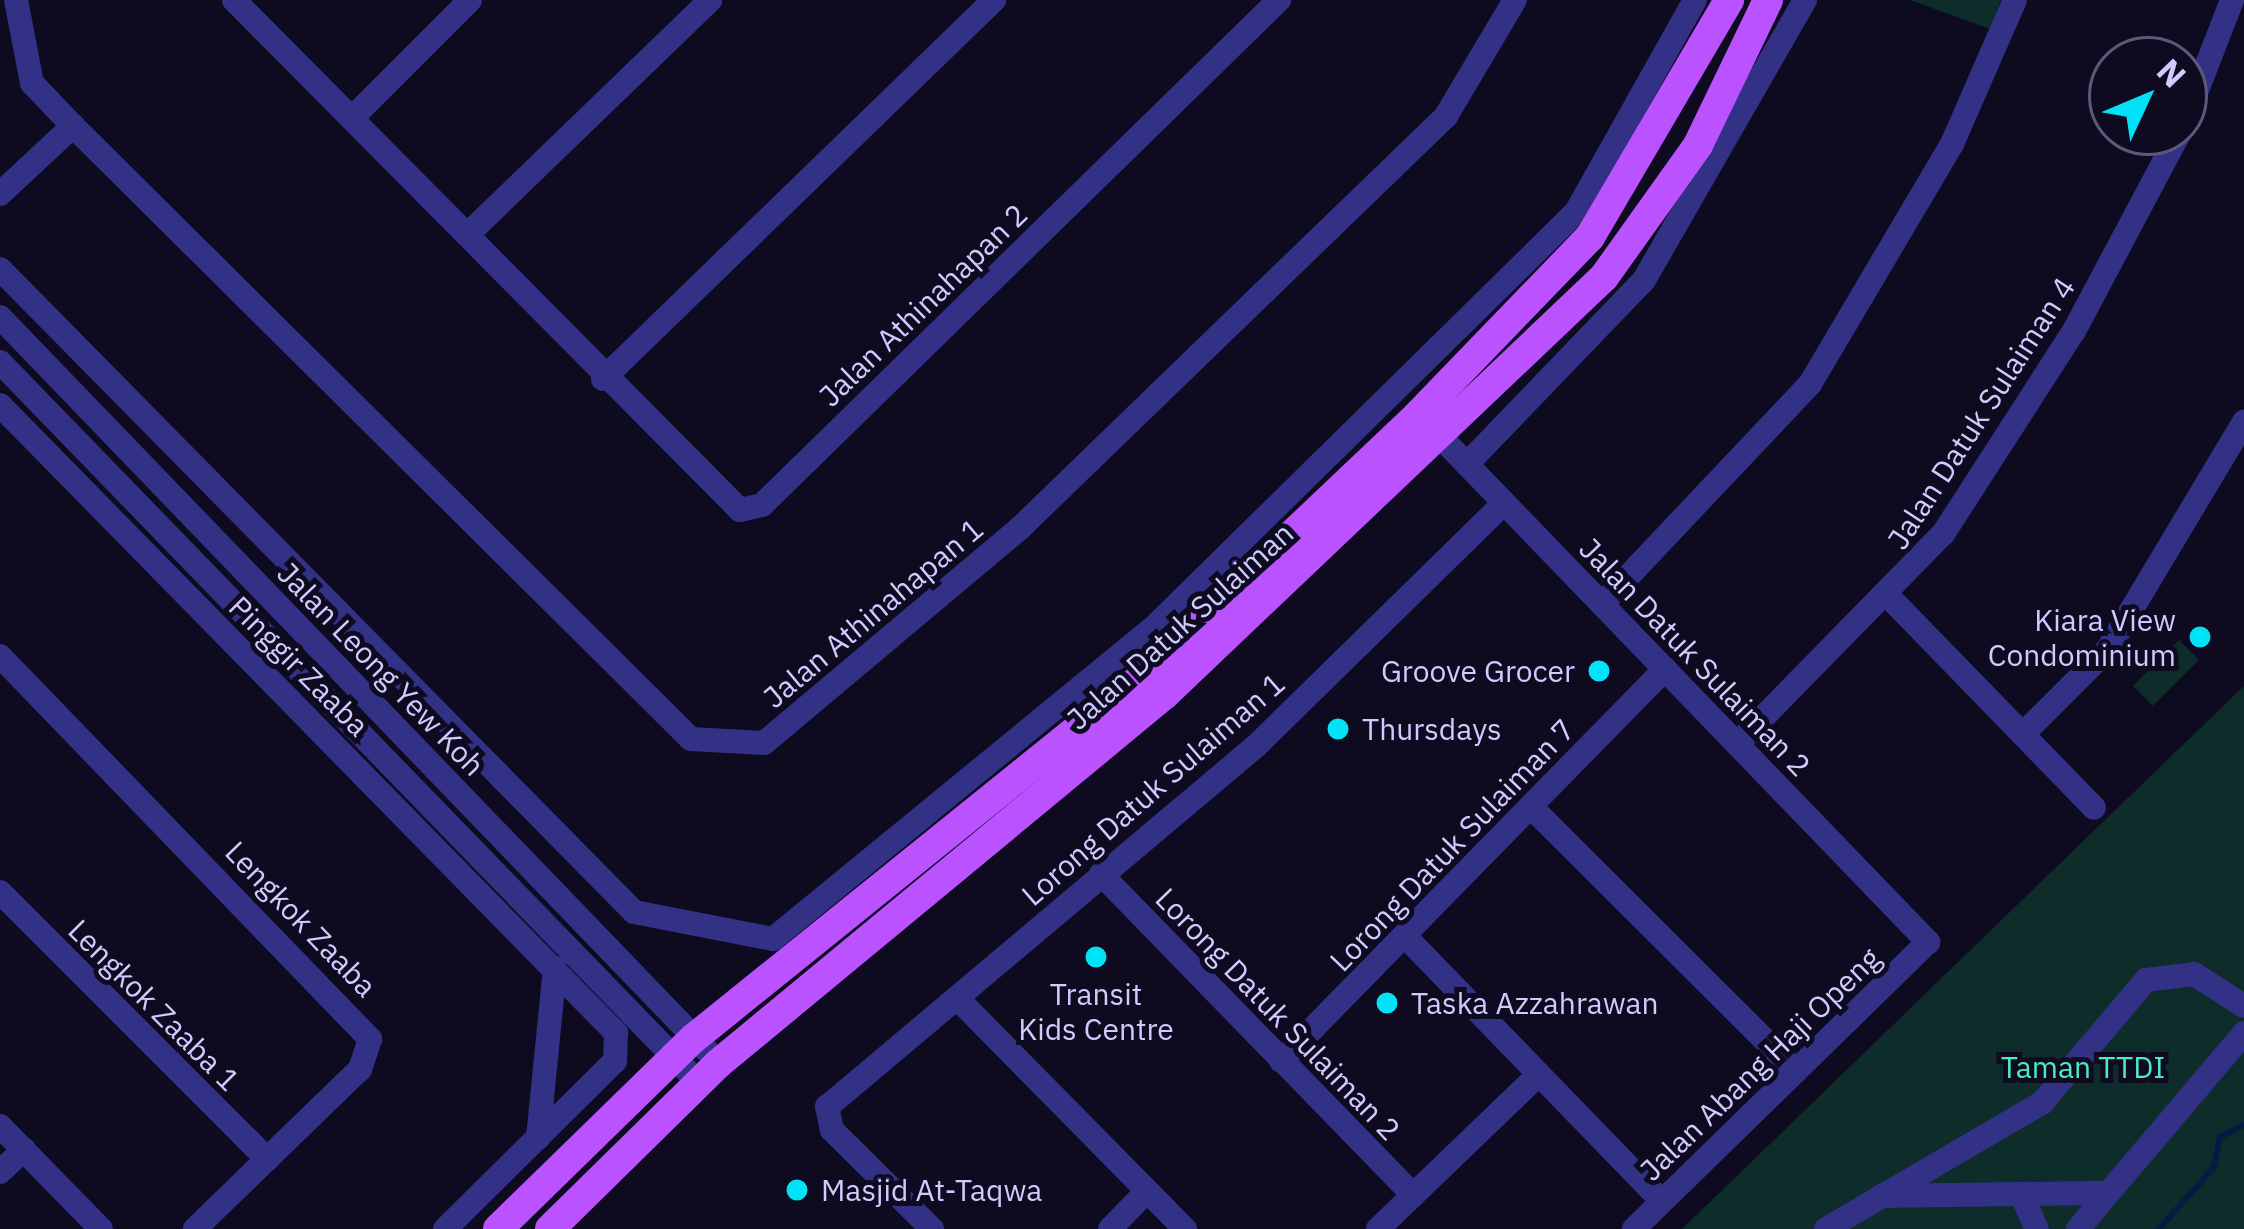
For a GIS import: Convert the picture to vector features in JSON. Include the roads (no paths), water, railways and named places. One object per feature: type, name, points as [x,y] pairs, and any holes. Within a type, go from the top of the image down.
[{"type":"main road","name":"Jalan Datuk Sulaiman","points":[[550,1229],[708,1072],[1164,695],[1429,425],[1590,237],[1729,0]]},
{"type":"main road","name":"Jalan Datuk Sulaiman","points":[[498,1229],[684,1047],[1051,734],[1429,425],[1629,249],[1739,62],[1768,0]]},
{"type":"main road","points":[[1677,95],[1692,123],[1739,62]]},
{"type":"street","name":"Jalan Athinahapan 1","points":[[16,0],[32,83],[73,126],[691,739],[764,743],[1020,529],[1446,116],[1516,0]]},
{"type":"street","name":"Jalan Athinahapan 2","points":[[234,0],[715,495],[740,510],[762,505],[1279,0]]},
{"type":"street","points":[[352,118],[470,0]]},
{"type":"street","points":[[467,236],[710,0]]},
{"type":"street","points":[[603,379],[994,0]]},
{"type":"street","name":"Jalan Datuk Sulaiman","points":[[702,925],[773,939],[1051,734],[1576,212],[1695,0]]},
{"type":"street","points":[[1467,464],[1644,280],[1805,0]]},
{"type":"street","points":[[1602,604],[1810,384],[1952,143],[2015,0]]},
{"type":"street","name":"Jalan Datuk Sulaiman 4","points":[[2208,61],[2232,0]]},
{"type":"street","points":[[0,194],[73,126]]},
{"type":"street","name":"Jalan Datuk Sulaiman 4","points":[[1737,744],[1891,598],[2074,331],[2167,156]]},
{"type":"street","name":"Jalan Leong Yew Koh","points":[[0,268],[634,912],[702,925]]},
{"type":"street","name":"Jalan Leong Yew Koh","points":[[0,317],[708,1072]]},
{"type":"street","name":"Jalan Leong Yew Koh","points":[[0,362],[684,1047]]},
{"type":"street","name":"Pinggir Zaaba","points":[[0,405],[616,1034],[615,1060],[445,1229]]},
{"type":"street","points":[[2023,734],[2108,649],[2244,422]]},
{"type":"street","name":"Jalan Datuk Sulaiman 2","points":[[1429,425],[1928,942]]},
{"type":"street","name":"Lorong Datuk Sulaiman 1","points":[[932,1229],[832,1130],[827,1106],[1256,746],[1504,502]]},
{"type":"street","points":[[1891,598],[2094,808]]},
{"type":"street","name":"Lengkok Zaaba","points":[[0,656],[370,1039],[360,1069],[195,1229]]},
{"type":"street","name":"Lorong Datuk Sulaiman 7","points":[[1281,1061],[1665,669]]},
{"type":"street","points":[[1531,807],[1796,1071]]},
{"type":"street","name":"Lorong Datuk Sulaiman 2","points":[[1101,874],[1413,1195]]},
{"type":"street","name":"Lengkok Zaaba 1","points":[[0,892],[267,1160]]},
{"type":"street","points":[[1405,936],[1662,1202]]},
{"type":"street","name":"Jalan Abang Haji Openg","points":[[1634,1229],[1928,942]]},
{"type":"street","points":[[538,1138],[555,968]]},
{"type":"street","points":[[1826,1229],[2042,1103],[2146,980],[2194,974],[2244,1006]]},
{"type":"street","points":[[957,998],[1185,1229]]},
{"type":"street","points":[[2078,1229],[2244,1033]]},
{"type":"street","points":[[1378,1229],[1539,1074]]},
{"type":"street","points":[[0,1126],[101,1229]]},
{"type":"street","points":[[0,1172],[23,1150]]},
{"type":"street","points":[[1110,1229],[1147,1191]]},
{"type":"street","points":[[1879,1196],[2023,1198],[2106,1193]]},
{"type":"street","points":[[2023,1198],[2037,1229]]},
{"type":"waterway","points":[[2159,1229],[2214,1167],[2220,1137],[2244,1125]]},
{"type":"place","name":"Kiara View Condominium","points":[[2200,637]]},
{"type":"place","name":"Groove Grocer","points":[[1599,671]]},
{"type":"place","name":"Thursdays","points":[[1338,729]]},
{"type":"place","name":"Transit Kids Centre","points":[[1096,957]]},
{"type":"place","name":"Taska Azzahrawan","points":[[1387,1003]]},
{"type":"place","name":"Masjid At-Taqwa","points":[[797,1190]]},
{"type":"park label","name":"Taman TTDI","points":[[2083,1067]]}]
